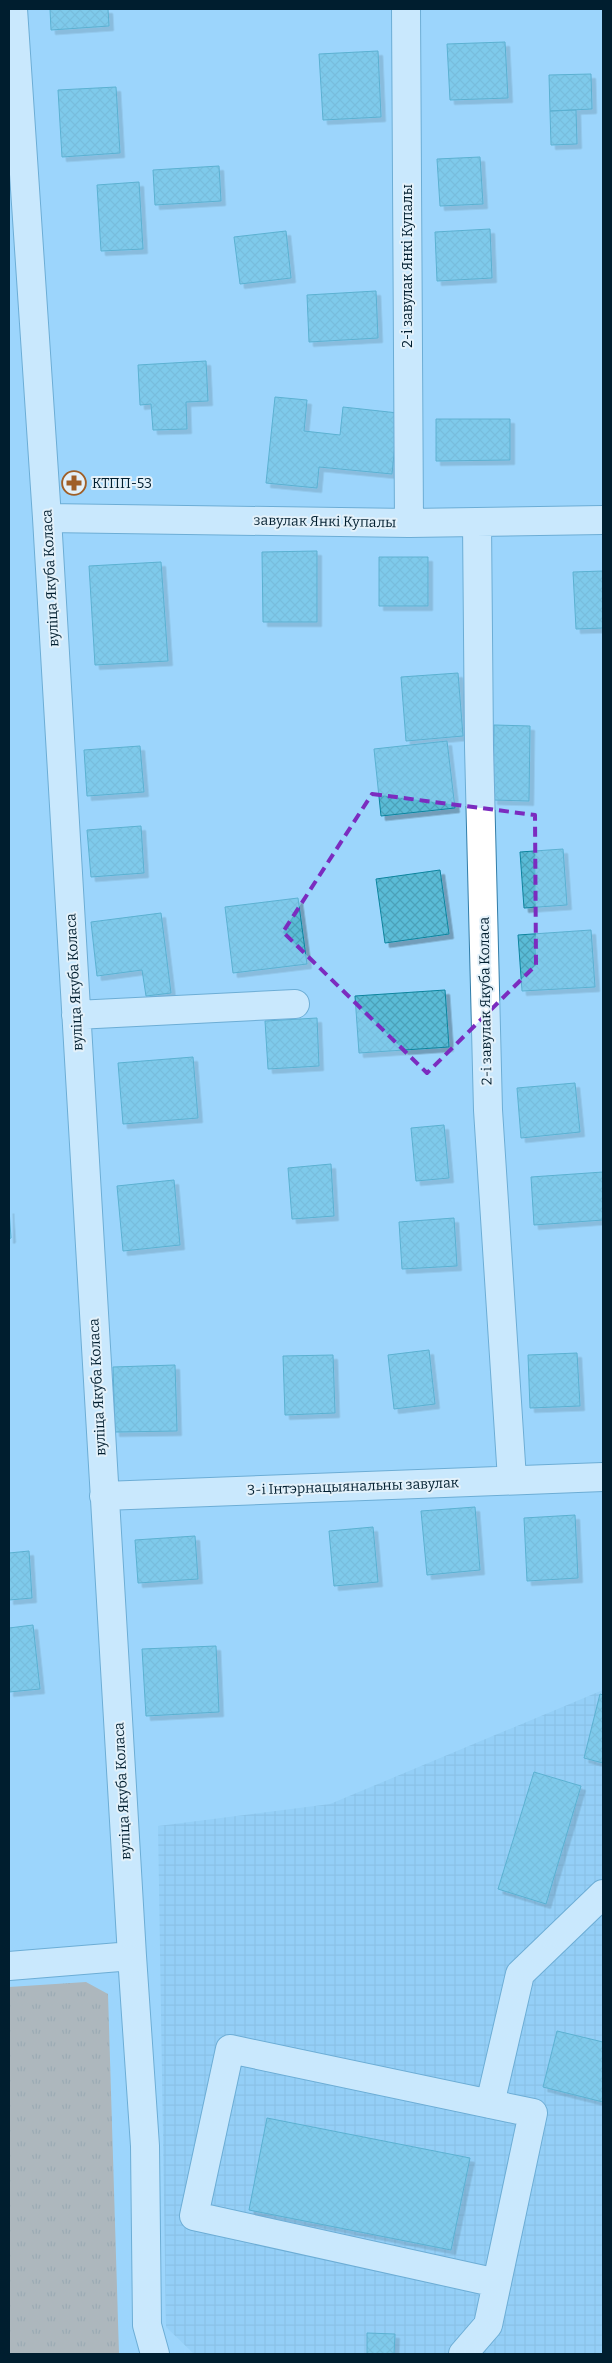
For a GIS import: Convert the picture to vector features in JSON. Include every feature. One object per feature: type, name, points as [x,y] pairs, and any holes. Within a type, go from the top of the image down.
[{"type":"street","name":"вуліца Якуба Коласа","points":[[13,9],[47,518],[104,1496],[145,2146],[147,2324],[155,2354]]},
{"type":"street","name":"2-і завулак Янкі Купалы","points":[[406,9],[409,522]]},
{"type":"street","name":"завулак Янкі Купалы","points":[[47,518],[409,522],[603,520]]},
{"type":"street","name":"2-і завулак Якуба Коласа","points":[[477,522],[479,757],[488,1110],[512,1479]]},
{"type":"street","points":[[76,1015],[295,1004]]},
{"type":"street","name":"3-і Інтэрнацыянальны завулак","points":[[104,1496],[603,1477]]},
{"type":"street","points":[[490,2104],[520,1974],[603,1894]]},
{"type":"street","points":[[9,1966],[132,1956]]},
{"type":"street","points":[[463,2354],[488,2324],[497,2283],[533,2113],[230,2049],[194,2216],[497,2283]]},
{"type":"highlighted area","points":[[372,794],[535,815],[536,965],[427,1073],[283,932]]},
{"type":"shaded area","points":[[603,1690],[603,2354],[194,2354],[166,2327],[158,1826],[330,1804]]},
{"type":"green space","points":[[86,1982],[108,1994],[119,2354],[9,2354],[9,1987]]},
{"type":"building","points":[[50,9],[108,9],[109,26],[51,30]]},
{"type":"building","points":[[505,42],[508,98],[450,100],[447,44]]},
{"type":"building","points":[[378,51],[381,117],[323,120],[319,54]]},
{"type":"building","points":[[591,74],[592,109],[550,111],[549,75]]},
{"type":"building","points":[[116,87],[120,153],[62,157],[58,90]]},
{"type":"building","points":[[576,110],[577,144],[551,145],[550,111]]},
{"type":"building","points":[[480,157],[483,204],[440,206],[437,159]]},
{"type":"building","points":[[219,166],[221,201],[155,205],[153,170]]},
{"type":"building","points":[[139,182],[143,249],[101,251],[97,185]]},
{"type":"building","points":[[490,229],[492,278],[437,281],[435,232]]},
{"type":"building","points":[[286,231],[291,278],[240,284],[234,237]]},
{"type":"building","points":[[376,291],[378,338],[309,342],[307,295]]},
{"type":"building","points":[[206,361],[208,401],[186,402],[187,429],[153,430],[151,404],[140,405],[138,365]]},
{"type":"building","points":[[275,397],[307,400],[304,431],[340,435],[343,407],[398,413],[392,474],[319,467],[317,488],[266,483]]},
{"type":"building","points":[[436,419],[510,419],[510,460],[436,461]]},
{"type":"building","points":[[317,551],[317,622],[263,622],[262,552]]},
{"type":"building","points":[[379,557],[428,557],[428,606],[379,606]]},
{"type":"building","points":[[161,562],[168,661],[95,665],[89,566]]},
{"type":"building","points":[[603,571],[603,628],[576,629],[573,572]]},
{"type":"building","points":[[458,673],[463,736],[406,741],[401,677]]},
{"type":"building","points":[[494,725],[530,726],[529,801],[493,800]]},
{"type":"building","points":[[447,741],[455,808],[381,816],[374,749]]},
{"type":"building","points":[[140,746],[144,792],[87,796],[84,750]]},
{"type":"building","points":[[141,826],[144,873],[91,877],[87,830]]},
{"type":"building","points":[[563,849],[567,905],[524,908],[520,852]]},
{"type":"building","points":[[440,870],[449,934],[385,943],[376,879]]},
{"type":"building","points":[[298,898],[307,964],[233,973],[225,907]]},
{"type":"building","points":[[161,913],[171,993],[146,996],[142,970],[97,976],[91,922]]},
{"type":"building","points":[[591,930],[595,987],[522,991],[518,935]]},
{"type":"building","points":[[445,990],[449,1047],[359,1053],[355,996]]},
{"type":"building","points":[[317,1018],[319,1066],[268,1069],[265,1021]]},
{"type":"building","points":[[193,1057],[198,1118],[123,1124],[118,1063]]},
{"type":"building","points":[[575,1083],[580,1132],[521,1138],[517,1088]]},
{"type":"building","points":[[444,1125],[449,1178],[416,1181],[411,1128]]},
{"type":"building","points":[[331,1164],[334,1216],[292,1219],[288,1168]]},
{"type":"building","points":[[603,1172],[603,1220],[534,1225],[531,1177]]},
{"type":"building","points":[[174,1180],[180,1245],[123,1251],[117,1186]]},
{"type":"building","points":[[9,1209],[11,1238],[9,1239]]},
{"type":"building","points":[[454,1218],[457,1266],[402,1269],[399,1222]]},
{"type":"building","points":[[429,1350],[435,1404],[394,1409],[388,1355]]},
{"type":"building","points":[[577,1353],[580,1406],[530,1408],[528,1355]]},
{"type":"building","points":[[333,1355],[335,1413],[285,1415],[283,1356]]},
{"type":"building","points":[[175,1365],[177,1431],[115,1432],[113,1367]]},
{"type":"building","points":[[475,1507],[480,1570],[427,1575],[421,1511]]},
{"type":"building","points":[[575,1515],[578,1578],[527,1581],[524,1518]]},
{"type":"building","points":[[373,1527],[378,1582],[334,1586],[329,1531]]},
{"type":"building","points":[[195,1536],[198,1579],[138,1583],[135,1540]]},
{"type":"building","points":[[29,1551],[32,1598],[9,1600],[9,1553]]},
{"type":"building","points":[[33,1625],[40,1689],[9,1692],[9,1628]]},
{"type":"building","points":[[216,1646],[219,1712],[146,1716],[142,1649]]},
{"type":"building","points":[[600,1694],[603,1695],[603,1763],[584,1758]]},
{"type":"building","points":[[534,1772],[581,1786],[546,1904],[498,1889]]},
{"type":"building","points":[[557,2031],[603,2042],[603,2102],[543,2087]]},
{"type":"building","points":[[267,2118],[470,2158],[451,2250],[249,2210]]},
{"type":"building","points":[[367,2333],[395,2334],[394,2354],[367,2354]]},
{"type":"place","name":"КТПП-53","points":[[74,483]]}]
